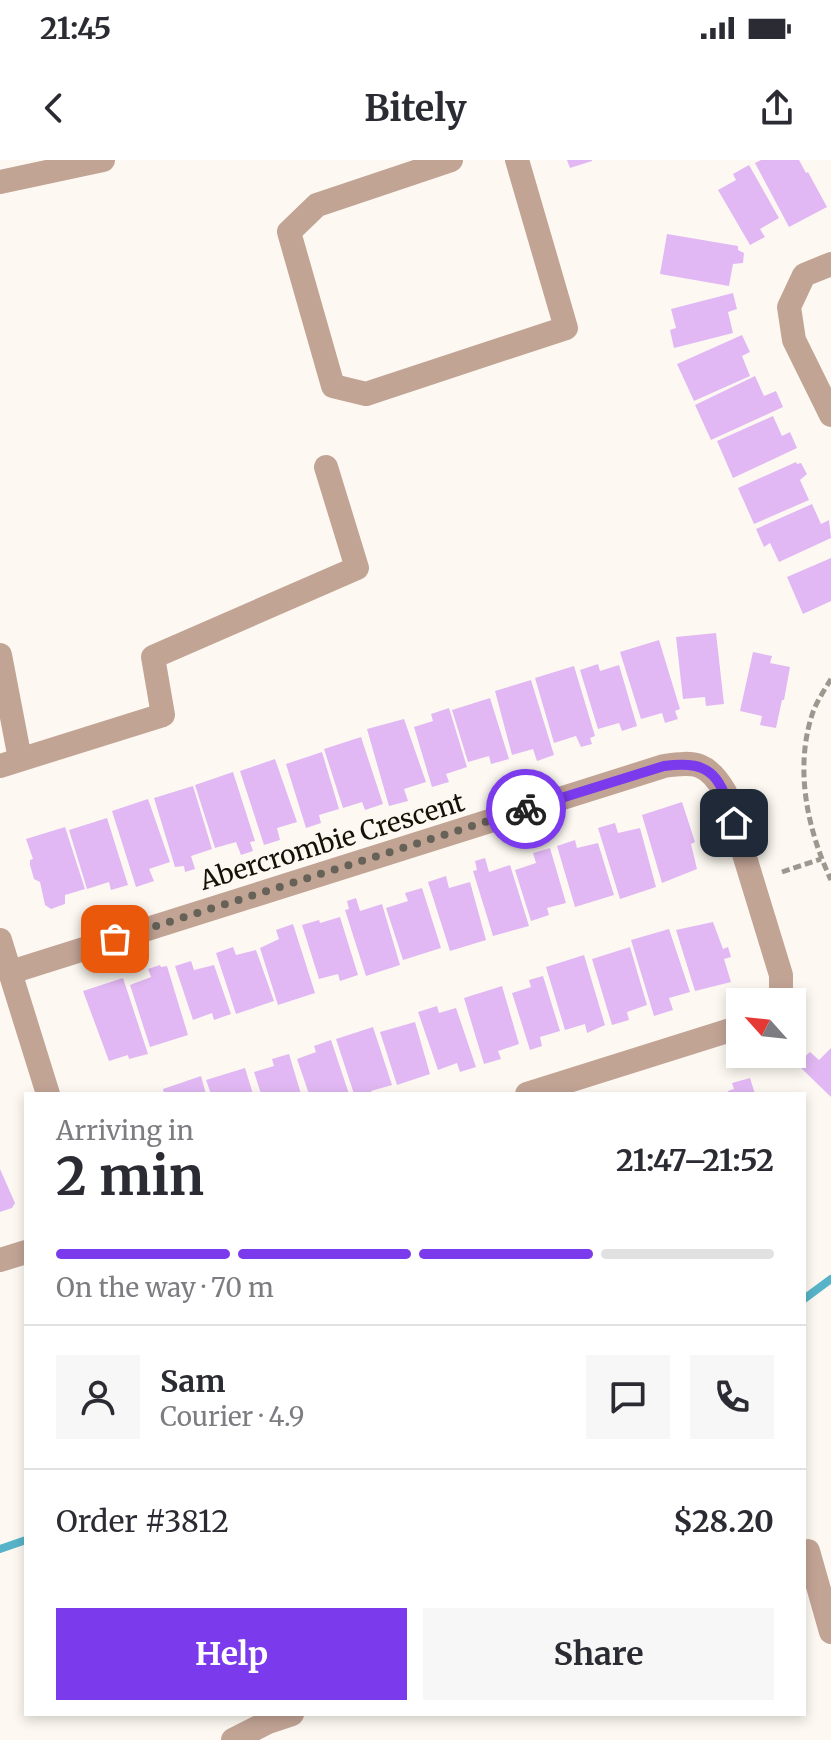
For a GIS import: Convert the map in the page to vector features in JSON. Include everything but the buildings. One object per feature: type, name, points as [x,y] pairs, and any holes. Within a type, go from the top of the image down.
[{"type":"street","points":[[0,182],[103,160]]},
{"type":"street","points":[[451,160],[317,205],[289,232],[333,386],[366,394],[566,328],[517,160]]},
{"type":"street","points":[[831,264],[804,275],[789,307],[794,340],[831,415]]},
{"type":"street","points":[[0,655],[10,763],[163,715],[153,657],[357,568],[326,467]]},
{"type":"street","name":"Abercrombie Crescent","points":[[11,972],[664,766],[686,763],[701,765],[716,776],[725,792],[781,975],[781,988]]},
{"type":"street","points":[[0,940],[47,1092]]},
{"type":"street","points":[[533,1092],[726,1031]]},
{"type":"street","points":[[0,1260],[24,1253]]},
{"type":"street","points":[[814,1550],[831,1632]]},
{"type":"street","points":[[233,1740],[288,1716]]},
{"type":"path","points":[[831,679],[813,710],[806,740],[804,802],[821,859],[831,880]]},
{"type":"path","points":[[782,872],[821,859]]},
{"type":"waterway","points":[[806,1298],[831,1279]]},
{"type":"waterway","points":[[0,1549],[24,1541]]},
{"type":"way so far","points":[[115,939],[526,809]]},
{"type":"route","points":[[526,809],[664,766],[686,763],[701,765],[716,776],[725,792],[734,823]]}]
